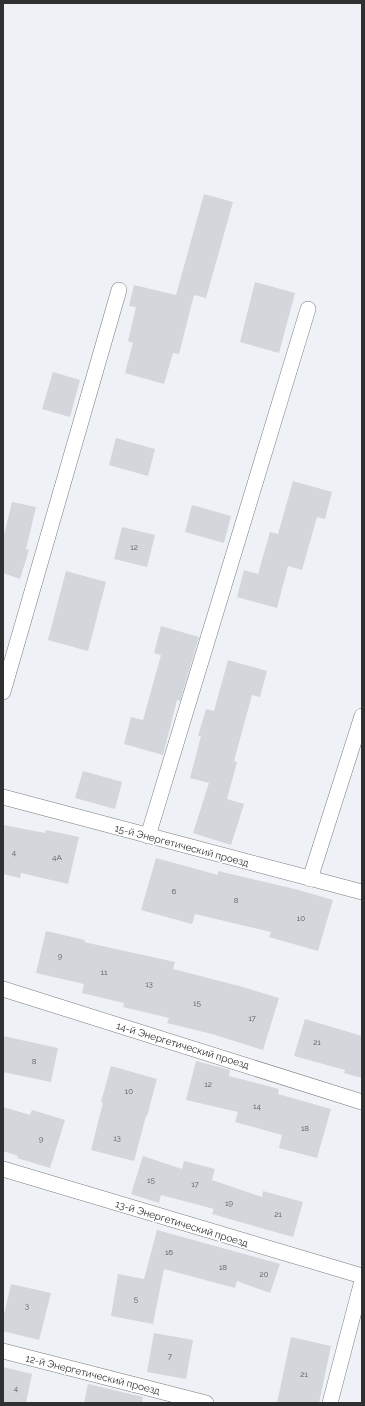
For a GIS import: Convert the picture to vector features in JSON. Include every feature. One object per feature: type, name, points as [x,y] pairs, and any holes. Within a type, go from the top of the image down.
[{"type":"street","points":[[3,692],[119,290]]},
{"type":"street","points":[[148,836],[308,309]]},
{"type":"street","points":[[310,879],[362,716]]},
{"type":"street","name":"15-й Энергетический проезд","points":[[3,797],[362,892]]},
{"type":"street","name":"14-й Энергетический проезд","points":[[3,989],[362,1102]]},
{"type":"street","name":"13-й Энергетический проезд","points":[[3,1169],[362,1276]]},
{"type":"street","points":[[330,1403],[362,1281]]},
{"type":"street","name":"12-й Энергетический проезд","points":[[3,1351],[206,1403]]},
{"type":"building","points":[[204,194],[233,202],[206,298],[194,295],[179,354],[173,353],[164,384],[125,373],[133,343],[128,341],[136,307],[129,306],[134,285],[176,295]]},
{"type":"building","points":[[255,282],[295,293],[279,353],[240,342]]},
{"type":"building","points":[[53,372],[80,380],[70,417],[42,409]]},
{"type":"building","points":[[116,438],[155,449],[148,476],[109,465]]},
{"type":"building","points":[[293,481],[332,492],[325,519],[317,517],[302,570],[288,566],[277,608],[237,597],[244,570],[258,574],[270,532],[278,534]]},
{"type":"building","points":[[12,502],[36,507],[26,549],[29,550],[20,579],[3,573],[3,539]]},
{"type":"building","points":[[192,505],[231,516],[224,543],[185,532]]},
{"type":"building","points":[[122,527],[155,535],[147,567],[114,559]]},
{"type":"building","points":[[66,571],[106,582],[88,651],[48,640]]},
{"type":"building","points":[[161,626],[199,637],[180,701],[177,700],[163,755],[124,744],[131,717],[143,720],[161,655],[154,653]]},
{"type":"building","points":[[228,660],[267,671],[260,697],[252,695],[234,761],[237,762],[227,799],[244,804],[231,845],[193,833],[209,783],[190,778],[201,736],[198,736],[206,709],[214,711]]},
{"type":"building","points":[[83,771],[122,782],[115,809],[75,798]]},
{"type":"building","points":[[3,825],[45,833],[46,830],[79,837],[68,884],[21,873],[20,878],[3,874]]},
{"type":"building","points":[[156,858],[218,875],[218,871],[295,889],[333,900],[318,951],[269,937],[271,932],[195,914],[192,924],[141,910]]},
{"type":"building","points":[[46,931],[85,940],[84,942],[175,962],[173,969],[279,998],[263,1050],[212,1034],[167,1023],[169,1018],[123,1007],[124,1003],[82,993],[84,984],[36,973]]},
{"type":"building","points":[[305,1019],[362,1036],[362,1078],[344,1073],[345,1070],[294,1056]]},
{"type":"building","points":[[3,1036],[58,1048],[51,1082],[3,1072]]},
{"type":"building","points":[[196,1061],[230,1070],[229,1076],[279,1089],[278,1094],[331,1109],[317,1158],[279,1148],[282,1135],[235,1122],[238,1112],[186,1100]]},
{"type":"building","points":[[111,1066],[157,1079],[134,1161],[91,1150],[103,1103],[101,1102]]},
{"type":"building","points":[[3,1107],[30,1115],[32,1110],[65,1120],[50,1168],[17,1158],[18,1156],[3,1151]]},
{"type":"building","points":[[143,1156],[182,1169],[184,1161],[215,1169],[212,1180],[262,1197],[263,1191],[303,1202],[293,1237],[212,1214],[214,1209],[161,1195],[159,1203],[131,1194]]},
{"type":"building","points":[[157,1230],[280,1264],[270,1293],[237,1281],[235,1288],[164,1269],[153,1324],[111,1316],[118,1274],[144,1279]]},
{"type":"building","points":[[11,1284],[51,1293],[39,1340],[3,1331],[3,1319]]},
{"type":"building","points":[[154,1333],[193,1340],[186,1379],[147,1372]]},
{"type":"building","points":[[291,1337],[331,1346],[319,1403],[277,1403]]},
{"type":"building","points":[[3,1367],[32,1374],[26,1403],[3,1403]]},
{"type":"building","points":[[88,1384],[143,1397],[142,1403],[84,1403]]}]
